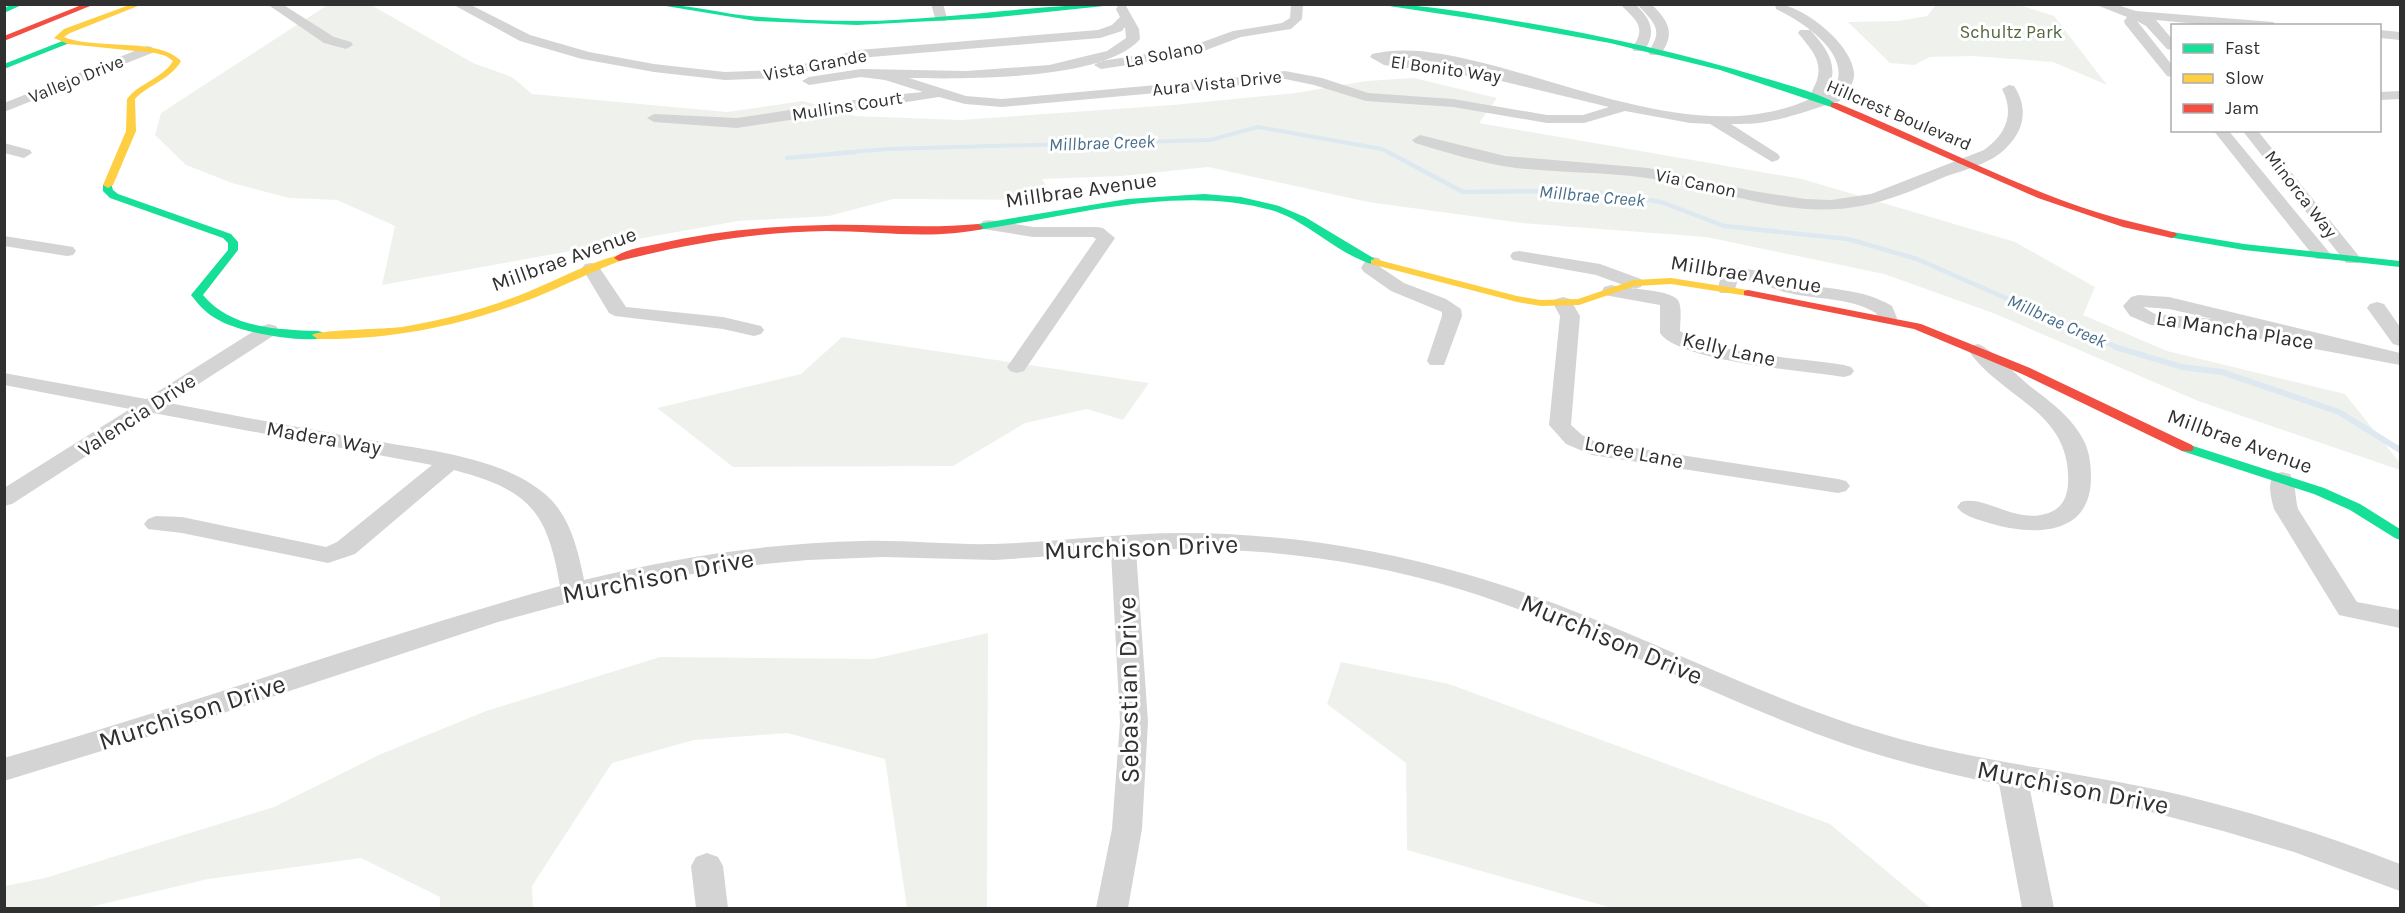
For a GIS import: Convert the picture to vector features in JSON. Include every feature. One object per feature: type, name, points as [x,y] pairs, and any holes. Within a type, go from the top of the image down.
[{"type":"main road","points":[[4,11],[21,4]]},
{"type":"main road","points":[[4,39],[92,4]]},
{"type":"main road","points":[[657,4],[702,13],[788,21],[861,22],[939,11],[1120,4]]},
{"type":"main road","name":"Hillcrest Boulevard","points":[[1379,4],[1441,8],[1539,26],[1639,48],[1756,79],[1820,100],[1883,125],[2059,205],[2126,225],[2199,241],[2400,264]]},
{"type":"main road","points":[[4,67],[68,42],[145,7]]},
{"type":"main road","points":[[4,21],[35,10]]},
{"type":"main road","name":"Millbrae Avenue","points":[[68,42],[147,50],[174,57],[177,61],[176,66],[132,97],[129,106],[132,128],[121,160],[108,183],[108,191],[125,201],[150,207],[227,236],[233,242],[233,250],[202,285],[197,295],[200,302],[225,318],[269,330],[328,336],[398,332],[507,303],[636,252],[778,231],[809,229],[934,231],[989,225],[1125,201],[1184,197],[1263,204],[1292,214],[1353,253],[1372,262],[1516,299],[1579,302],[1634,283],[1671,281],[1727,289]]},
{"type":"main road","points":[[26,58],[68,46],[89,43]]},
{"type":"main road","name":"Millbrae Avenue","points":[[1887,318],[1917,326],[1978,350],[2194,451],[2282,479],[2355,507],[2400,535]]},
{"type":"street","points":[[273,4],[329,40],[346,45]]},
{"type":"street","name":"Vista Grande","points":[[458,4],[525,38],[587,56],[628,65],[745,77],[797,71],[859,54],[1100,34],[1117,28],[1127,18]]},
{"type":"street","points":[[525,38],[558,56],[594,66],[642,75],[738,86],[774,86],[861,73],[966,75],[1048,69],[1099,58],[1121,49],[1134,39],[1135,33],[1120,4]]},
{"type":"street","name":"La Solano","points":[[1048,69],[1114,64],[1202,48],[1238,34],[1286,26],[1296,19],[1296,4]]},
{"type":"street","points":[[1626,4],[1641,17],[1647,28],[1646,38],[1639,48]]},
{"type":"street","points":[[1643,4],[1658,18],[1664,30],[1662,42],[1655,52]]},
{"type":"street","points":[[2100,4],[2131,10],[2255,24]]},
{"type":"street","points":[[2117,4],[2151,23],[2171,45]]},
{"type":"street","points":[[1779,5],[1803,5]]},
{"type":"street","points":[[1779,5],[1824,56],[1827,72],[1818,93],[1820,100]]},
{"type":"street","name":"El Bonito Way","points":[[1555,88],[1522,76],[1466,63],[1399,54],[1385,54],[1377,57],[1384,61],[1469,70],[1555,88],[1623,107],[1667,116],[1714,120],[1770,117],[1794,111],[1820,100],[1835,98],[1843,89],[1846,74],[1843,58],[1836,48],[1796,12],[1779,5]]},
{"type":"street","points":[[2131,10],[2130,21],[2171,73]]},
{"type":"street","points":[[2381,34],[2400,36]]},
{"type":"street","name":"Vallejo Drive","points":[[4,108],[147,50]]},
{"type":"street","name":"Mullins Court","points":[[861,73],[887,76],[950,96]]},
{"type":"street","name":"Aura Vista Drive","points":[[950,96],[982,102],[1023,102],[1286,75],[1301,76],[1365,97],[1454,103],[1547,119],[1584,119],[1623,107]]},
{"type":"street","name":"Via Canon","points":[[1420,140],[1515,163],[1652,174],[1799,204],[1858,202],[1968,165],[2002,144],[2013,128],[2018,111],[2017,103],[2009,89]]},
{"type":"street","points":[[2381,96],[2400,95]]},
{"type":"street","name":"Mullins Court","points":[[654,118],[737,123],[903,97],[950,96]]},
{"type":"street","points":[[1714,120],[1772,157]]},
{"type":"street","name":"Minorca Way","points":[[2222,132],[2322,255]]},
{"type":"street","name":"Minorca Way","points":[[2251,132],[2352,259]]},
{"type":"street","points":[[4,148],[24,153]]},
{"type":"street","points":[[989,225],[1033,232],[1097,232],[1106,238],[1017,367]]},
{"type":"street","points":[[4,241],[68,251]]},
{"type":"street","points":[[1519,256],[1600,270],[1634,283]]},
{"type":"street","points":[[1372,262],[1370,268],[1391,283],[1451,309],[1452,316],[1437,361]]},
{"type":"street","points":[[591,268],[616,309],[622,312],[723,323],[754,330]]},
{"type":"street","points":[[1727,289],[1729,278],[1733,274],[1749,274],[1794,288],[1876,303],[1886,310],[1887,318]]},
{"type":"street","name":"Kelly Lane","points":[[1611,291],[1630,296],[1658,297],[1670,302],[1670,333],[1682,342],[1754,358],[1844,371]]},
{"type":"street","name":"La Mancha Place","points":[[2138,301],[2169,303],[2400,359],[2259,332],[2151,319],[2138,312],[2133,306],[2138,301]]},
{"type":"street","name":"Loree Lane","points":[[1563,303],[1570,316],[1560,425],[1567,435],[1578,443],[1592,448],[1838,486]]},
{"type":"street","points":[[2376,308],[2400,340]]},
{"type":"street","name":"Valencia Drive","points":[[4,499],[269,330]]},
{"type":"street","points":[[1969,507],[2018,523],[2056,520],[2069,512],[2077,500],[2080,483],[2080,461],[2074,444],[2064,427],[2045,407],[1995,368],[1978,350]]},
{"type":"street","name":"Madera Way","points":[[4,379],[450,462],[507,478],[530,492],[548,510],[559,528],[567,552],[573,590]]},
{"type":"street","points":[[156,524],[182,525],[231,537],[328,555],[346,548],[450,462]]},
{"type":"street","points":[[2282,479],[2282,493],[2286,509],[2348,609],[2400,619]]},
{"type":"street","name":"Murchison Drive","points":[[4,770],[137,731],[505,610],[573,590],[688,566],[793,552],[878,549],[994,552],[1123,543],[1212,542],[1294,548],[1375,561],[1469,583],[1526,601],[1810,721],[1884,746],[2013,776],[2115,793],[2189,809],[2284,836],[2400,878]]},
{"type":"street","name":"Sebastian Drive","points":[[1112,909],[1127,829],[1133,771],[1134,722],[1123,543]]},
{"type":"street","points":[[2013,776],[2038,909]]},
{"type":"street","points":[[707,866],[712,909]]},
{"type":"green space","points":[[329,4],[371,5],[473,63],[512,77],[532,94],[727,112],[803,101],[855,116],[961,120],[1173,105],[1296,93],[1366,81],[1414,78],[1497,98],[1479,123],[1802,179],[2015,242],[2095,287],[2083,315],[2167,351],[2345,394],[2400,463],[2400,470],[2198,401],[1993,313],[1884,274],[1706,237],[1522,223],[1368,202],[1208,167],[1122,176],[1042,179],[1055,200],[893,199],[829,216],[738,221],[382,285],[395,226],[337,200],[289,198],[232,183],[186,165],[155,135],[161,113]]},
{"type":"green space","name":"Schultz Park","points":[[1936,5],[2019,5],[2054,16],[2107,85],[2053,62],[1972,56],[1930,57],[1914,65],[1890,63],[1848,22],[1898,21],[1927,16]]},
{"type":"green space","points":[[842,337],[1149,383],[1123,420],[1087,409],[1025,423],[953,466],[733,467],[657,408],[801,374]]},
{"type":"green space","points":[[988,633],[987,908],[907,908],[885,759],[787,733],[694,740],[612,763],[532,886],[533,908],[440,908],[440,897],[361,858],[208,879],[86,908],[5,908],[5,886],[45,878],[274,807],[381,754],[486,711],[660,657],[873,659]]},
{"type":"green space","points":[[1341,662],[1449,684],[1830,824],[1931,908],[1612,908],[1407,850],[1406,763],[1327,704]]},
{"type":"waterway","name":"Millbrae Creek","points":[[838,153],[888,149],[1210,140],[1258,127],[1382,149],[1388,152]]},
{"type":"waterway","name":"Millbrae Creek","points":[[787,158],[855,152]]},
{"type":"waterway","name":"Millbrae Creek","points":[[1388,152],[1463,192],[1562,191],[1627,195],[1664,203],[1724,226],[1848,239],[1917,259],[2119,348]]},
{"type":"waterway","name":"Millbrae Creek","points":[[2115,347],[2182,367],[2222,372],[2339,412],[2400,450]]},
{"type":"traffic: fast","points":[[4,11],[21,4]]},
{"type":"traffic: fast","points":[[657,4],[714,14],[814,23],[945,20],[1120,4]]},
{"type":"traffic: fast","points":[[1379,4],[1494,19],[1610,40],[1723,68],[1834,105]]},
{"type":"traffic: fast","points":[[4,67],[68,42]]},
{"type":"traffic: fast","points":[[108,185],[108,191],[114,196],[227,236],[233,242],[233,250],[197,295],[220,317],[252,328],[318,335]]},
{"type":"traffic: fast","points":[[978,227],[1127,202],[1204,197],[1241,200],[1288,213],[1350,250],[1375,262]]},
{"type":"traffic: fast","points":[[2172,235],[2244,247],[2400,264]]},
{"type":"traffic: fast","points":[[2187,448],[2319,491],[2355,507],[2400,535]]},
{"type":"traffic: slow","points":[[108,185],[131,131],[131,99],[136,93],[168,73],[177,61],[169,54],[155,51],[68,42],[58,38],[67,31],[140,4]]},
{"type":"traffic: slow","points":[[318,335],[372,334],[453,320],[530,295],[619,258]]},
{"type":"traffic: slow","points":[[1375,262],[1517,299],[1541,303],[1579,302],[1634,283],[1671,281],[1748,293]]},
{"type":"traffic: jam","points":[[4,39],[92,4]]},
{"type":"traffic: jam","points":[[1834,105],[2041,196],[2083,212],[2172,235]]},
{"type":"traffic: jam","points":[[619,258],[694,240],[777,230],[827,228],[940,230],[978,227]]},
{"type":"traffic: jam","points":[[1748,293],[1917,326],[2026,371],[2187,448]]}]
